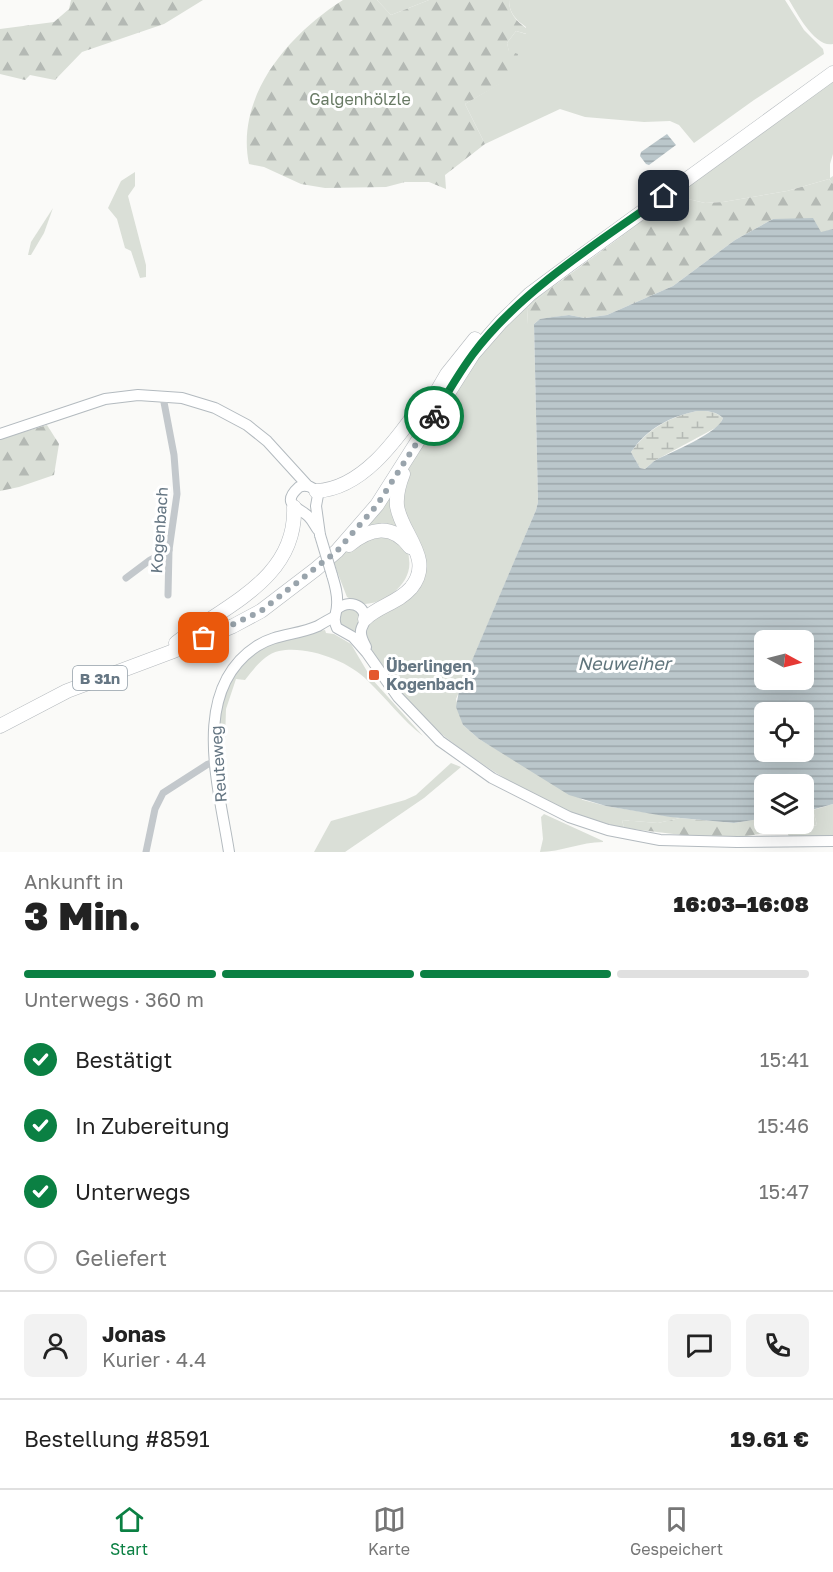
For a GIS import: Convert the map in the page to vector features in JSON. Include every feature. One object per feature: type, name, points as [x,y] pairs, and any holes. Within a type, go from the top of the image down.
[{"type":"highway","name":"B 31n","points":[[0,717],[69,681],[205,632],[250,608],[306,567],[338,538],[368,503],[391,470],[447,374],[465,350],[492,322],[833,73]]},
{"type":"highway","name":"B 31n","points":[[0,726],[67,691],[233,626],[261,611],[337,551],[377,505],[473,354],[530,294]]},
{"type":"highway","points":[[312,488],[326,491],[343,484],[373,462],[447,374]]},
{"type":"highway","points":[[348,616],[371,612],[390,604],[405,593],[418,576],[418,555],[397,506],[399,484],[407,459]]},
{"type":"highway","points":[[176,643],[255,588],[270,574],[289,544],[299,510]]},
{"type":"highway","points":[[337,551],[367,533],[383,530],[399,536],[408,543],[414,554],[414,572],[404,589],[348,616]]},
{"type":"main road","points":[[0,434],[105,399],[138,395],[182,398],[225,412],[257,432],[312,488],[318,499],[316,507],[319,533],[348,616],[367,653],[398,697],[440,741],[492,778],[568,817],[609,830],[660,840],[833,841]]},
{"type":"main road","points":[[288,464],[296,489]]},
{"type":"main road","points":[[312,488],[302,486],[296,489],[291,500],[310,518],[319,533]]},
{"type":"main road","points":[[299,510],[311,512],[316,507]]},
{"type":"main road","points":[[348,616],[342,633],[349,634],[367,653]]},
{"type":"main road","name":"Reuteweg","points":[[229,852],[215,762],[214,726],[223,686],[232,669],[246,654],[265,641],[348,616]]},
{"type":"street","name":"Kogenbach","points":[[163,397],[174,455],[177,494],[169,550],[168,595]]},
{"type":"street","points":[[126,578],[150,560],[169,550]]},
{"type":"street","points":[[146,852],[155,809],[163,793],[208,764],[215,762]]},
{"type":"green space","points":[[71,0],[203,0],[164,24],[82,52],[55,80],[30,75],[25,80],[0,74],[0,29],[54,22],[69,9]]},
{"type":"green space","name":"Galgenhölzle","points":[[343,0],[377,0],[391,15],[429,0],[509,0],[514,16],[526,28],[527,34],[516,31],[507,43],[509,51],[518,54],[514,76],[465,104],[485,144],[445,175],[446,189],[429,182],[405,182],[386,187],[325,188],[301,184],[264,167],[249,164],[247,139],[250,114],[258,91],[270,69],[304,30]]},
{"type":"green space","points":[[377,0],[429,0],[391,15]]},
{"type":"green space","points":[[509,0],[785,0],[804,30],[823,49],[824,54],[694,143],[679,125],[670,121],[644,122],[585,117],[560,109],[485,144],[465,104],[514,75],[507,43],[516,31],[526,34],[526,27],[514,16]]},
{"type":"green space","points":[[789,0],[833,0],[833,44],[826,44],[813,35]]},
{"type":"green space","points":[[833,73],[833,154],[830,178],[833,176],[833,184],[829,179],[787,191],[723,202],[705,203],[684,198],[656,220],[649,218],[602,250],[528,308],[527,324],[534,324],[538,502],[456,699],[463,725],[479,739],[583,800],[680,818],[658,823],[622,820],[624,828],[598,821],[547,802],[500,776],[435,729],[431,723],[424,721],[387,676],[369,645],[355,633],[346,634],[335,613],[349,603],[365,618],[418,576],[400,517],[404,471],[501,322]]},
{"type":"green space","points":[[135,172],[135,186],[128,196],[146,265],[146,277],[140,278],[131,251],[125,248],[117,219],[108,208],[121,181]]},
{"type":"green space","points":[[829,179],[833,184],[833,229],[821,233],[773,219],[735,240],[673,286],[607,315],[585,318],[569,315],[540,319],[534,324],[527,324],[528,308],[547,291],[648,217],[656,220],[684,198],[705,203],[723,202],[787,191]]},
{"type":"green space","points":[[53,208],[44,233],[31,255],[28,255],[31,242]]},
{"type":"green space","points":[[697,411],[708,411],[723,418],[719,426],[654,461],[645,469],[640,468],[631,452],[645,437],[668,421]]},
{"type":"green space","points":[[47,425],[59,444],[54,475],[0,491],[0,439]]},
{"type":"green space","points":[[393,491],[404,537],[361,531]]},
{"type":"green space","points":[[383,534],[406,549],[409,559],[407,576],[397,590],[382,600],[365,604],[358,603],[347,597],[333,561],[357,541]]},
{"type":"green space","points":[[325,630],[326,633],[334,634],[351,644],[371,678],[423,736],[368,681],[350,667],[327,656],[302,650],[290,650],[269,655],[245,680],[236,679],[226,709],[225,741],[217,741],[224,695],[237,670],[266,644],[291,636]]},
{"type":"green space","points":[[451,763],[461,767],[424,798],[345,852],[314,852],[331,821],[416,795]]},
{"type":"green space","points":[[833,804],[833,836],[789,837],[788,834],[814,834],[814,826],[817,825],[814,810]]},
{"type":"green space","points":[[544,814],[603,842],[540,852],[543,839],[541,817]]},
{"type":"green space","points":[[680,818],[734,823],[754,820],[754,834],[760,834],[741,837],[690,836],[624,828],[622,820],[658,823]]},
{"type":"water","points":[[667,134],[676,145],[649,165],[646,164],[640,156],[641,152]]},
{"type":"water","name":"Neuweiher","points":[[813,218],[821,232],[833,229],[833,804],[814,809],[814,774],[754,774],[754,820],[734,823],[670,817],[606,806],[569,795],[479,739],[463,725],[456,707],[459,691],[538,502],[534,324],[540,319],[569,315],[585,318],[607,315],[673,286],[735,240],[773,219]],"holes":[[[697,411],[708,411],[723,418],[713,430],[656,460],[645,469],[640,468],[631,452],[652,430],[668,420]]]},
{"type":"way so far","points":[[204,638],[261,611],[337,551],[377,505],[434,416]]},
{"type":"place","name":"Überlingen, Kogenbach","points":[[374,675]]},
{"type":"route","points":[[434,416],[473,354],[530,294],[664,196]]}]
